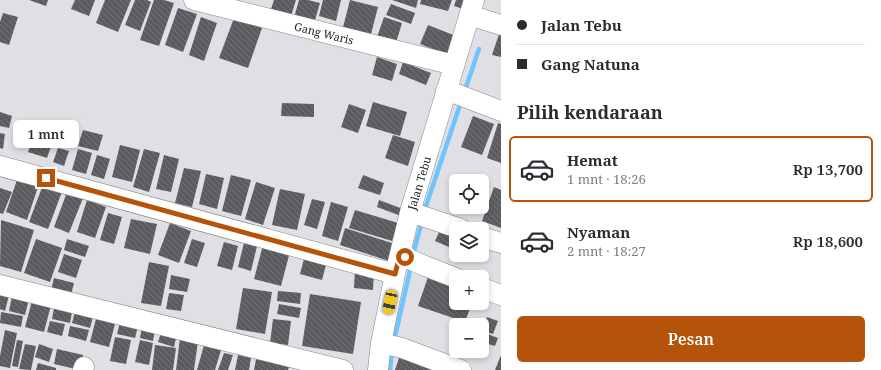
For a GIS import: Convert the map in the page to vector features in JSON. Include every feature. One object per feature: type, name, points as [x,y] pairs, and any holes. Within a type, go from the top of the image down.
[{"type":"street","name":"Gang Waris","points":[[194,0],[454,66]]},
{"type":"street","name":"Jalan Tebu","points":[[378,370],[390,345],[395,274],[402,256],[451,92],[454,66],[472,8]]},
{"type":"street","points":[[472,8],[501,25]]},
{"type":"street","points":[[451,92],[501,111]]},
{"type":"street","points":[[0,166],[395,274]]},
{"type":"street","points":[[414,213],[449,224]]},
{"type":"street","points":[[489,239],[501,243]]},
{"type":"street","points":[[402,256],[449,275]]},
{"type":"street","points":[[0,286],[343,370]]},
{"type":"street","points":[[489,291],[501,295]]},
{"type":"street","points":[[390,345],[461,370]]},
{"type":"building","points":[[29,0],[48,0],[46,6]]},
{"type":"building","points":[[75,0],[95,0],[89,16],[71,9]]},
{"type":"building","points":[[105,0],[131,0],[118,32],[96,23]]},
{"type":"building","points":[[135,0],[147,0],[151,2],[140,31],[125,25]]},
{"type":"building","points":[[154,0],[164,0],[174,3],[159,46],[140,40]]},
{"type":"building","points":[[274,0],[296,0],[291,16],[271,9]]},
{"type":"building","points":[[299,0],[308,0],[320,3],[313,27],[293,21]]},
{"type":"building","points":[[323,0],[341,0],[336,21],[319,16]]},
{"type":"building","points":[[350,0],[378,7],[370,38],[342,31]]},
{"type":"building","points":[[392,0],[418,0],[416,8]]},
{"type":"building","points":[[421,0],[452,0],[448,11],[420,4]]},
{"type":"building","points":[[456,0],[466,0],[463,9],[454,6]]},
{"type":"building","points":[[391,4],[415,13],[411,24],[386,15]]},
{"type":"building","points":[[178,8],[197,14],[183,52],[165,45]]},
{"type":"building","points":[[3,13],[18,17],[9,45],[0,42],[0,22]]},
{"type":"building","points":[[201,17],[217,23],[204,61],[189,55]]},
{"type":"building","points":[[384,17],[402,23],[395,46],[376,40]]},
{"type":"building","points":[[234,18],[262,28],[248,68],[219,58]]},
{"type":"building","points":[[428,25],[456,36],[448,55],[420,44]]},
{"type":"building","points":[[499,34],[501,35],[501,57],[492,55]]},
{"type":"building","points":[[377,57],[397,64],[392,81],[372,75]]},
{"type":"building","points":[[403,62],[431,73],[426,85],[399,74]]},
{"type":"building","points":[[373,102],[407,112],[400,136],[366,126]]},
{"type":"building","points":[[282,103],[314,104],[314,117],[281,116]]},
{"type":"building","points":[[349,104],[366,110],[358,133],[341,127]]},
{"type":"building","points":[[0,112],[12,116],[9,128],[0,126]]},
{"type":"building","points":[[473,116],[494,124],[482,155],[461,147]]},
{"type":"building","points":[[498,123],[501,124],[501,163],[487,158]]},
{"type":"building","points":[[37,126],[56,132],[47,158],[28,152]]},
{"type":"building","points":[[83,130],[103,135],[98,151],[78,146]]},
{"type":"building","points":[[0,133],[5,134],[3,149],[0,148]]},
{"type":"building","points":[[60,134],[75,138],[73,148],[58,144]]},
{"type":"building","points":[[393,135],[415,142],[408,166],[385,158]]},
{"type":"building","points":[[120,145],[140,150],[132,182],[112,177]]},
{"type":"building","points":[[58,148],[69,151],[64,166],[53,162]]},
{"type":"building","points":[[78,149],[92,153],[86,174],[72,170]]},
{"type":"building","points":[[144,149],[160,153],[149,192],[133,187]]},
{"type":"building","points":[[97,155],[110,159],[104,179],[91,175]]},
{"type":"building","points":[[164,155],[179,159],[171,192],[156,189]]},
{"type":"building","points":[[184,168],[201,171],[192,207],[175,203]]},
{"type":"building","points":[[206,174],[224,178],[217,209],[199,204]]},
{"type":"building","points":[[231,175],[251,180],[241,216],[222,211]]},
{"type":"building","points":[[363,175],[384,183],[380,195],[358,188]]},
{"type":"building","points":[[18,177],[39,184],[27,220],[6,212]]},
{"type":"building","points":[[44,182],[63,189],[48,229],[29,222]]},
{"type":"building","points":[[256,182],[275,188],[263,225],[245,219]]},
{"type":"building","points":[[494,187],[501,190],[501,228],[489,224],[489,222],[482,221],[484,214],[489,214],[489,201]]},
{"type":"building","points":[[0,188],[12,192],[3,214],[0,213]]},
{"type":"building","points":[[280,189],[305,194],[297,230],[272,225]]},
{"type":"building","points":[[67,192],[83,198],[69,233],[54,227]]},
{"type":"building","points":[[312,199],[325,202],[317,229],[304,225]]},
{"type":"building","points":[[87,200],[106,207],[95,238],[77,232]]},
{"type":"building","points":[[379,200],[403,209],[401,216],[377,207]]},
{"type":"building","points":[[331,202],[348,207],[338,241],[322,236]]},
{"type":"building","points":[[355,210],[398,223],[392,241],[349,228]]},
{"type":"building","points":[[108,213],[122,217],[114,244],[100,240]]},
{"type":"building","points":[[131,219],[157,224],[150,254],[124,248]]},
{"type":"building","points":[[1,220],[34,230],[21,272],[0,266]]},
{"type":"building","points":[[170,223],[191,231],[179,263],[158,255]]},
{"type":"building","points":[[442,225],[449,228],[449,247],[435,241]]},
{"type":"building","points":[[345,228],[395,244],[389,261],[340,245]]},
{"type":"building","points":[[36,239],[62,248],[50,282],[24,273]]},
{"type":"building","points":[[67,239],[89,246],[85,257],[64,250]]},
{"type":"building","points":[[192,239],[205,243],[197,267],[184,263]]},
{"type":"building","points":[[245,239],[258,242],[251,271],[238,267]]},
{"type":"building","points":[[264,241],[291,248],[281,286],[254,279]]},
{"type":"building","points":[[224,242],[238,246],[232,270],[217,266]]},
{"type":"building","points":[[64,254],[82,260],[76,278],[58,272]]},
{"type":"building","points":[[305,255],[327,261],[322,280],[300,274]]},
{"type":"building","points":[[149,262],[169,266],[161,306],[141,303]]},
{"type":"building","points":[[355,269],[374,270],[373,290],[354,288]]},
{"type":"building","points":[[429,274],[449,281],[449,310],[469,310],[466,318],[453,318],[418,306]]},
{"type":"building","points":[[171,275],[190,279],[187,292],[169,289]]},
{"type":"building","points":[[54,278],[74,283],[71,295],[51,290]]},
{"type":"building","points":[[243,288],[272,292],[265,334],[236,329]]},
{"type":"building","points":[[278,291],[301,293],[300,304],[277,301]]},
{"type":"building","points":[[0,293],[9,295],[5,311],[0,309]]},
{"type":"building","points":[[169,293],[184,295],[181,311],[166,309]]},
{"type":"building","points":[[310,294],[361,302],[353,354],[302,346]]},
{"type":"building","points":[[12,296],[29,299],[25,315],[9,311]]},
{"type":"building","points":[[32,301],[51,305],[44,332],[25,327]]},
{"type":"building","points":[[279,304],[301,308],[299,318],[277,314]]},
{"type":"building","points":[[54,308],[72,312],[70,323],[52,319]]},
{"type":"building","points":[[76,308],[94,313],[90,328],[72,323]]},
{"type":"building","points":[[1,312],[23,316],[21,327],[0,323]]},
{"type":"building","points":[[97,315],[116,320],[109,347],[90,342]]},
{"type":"building","points":[[487,317],[498,321],[493,334],[489,333],[489,318]]},
{"type":"building","points":[[273,319],[291,321],[288,345],[270,343]]},
{"type":"building","points":[[50,321],[65,324],[62,336],[47,332]]},
{"type":"building","points":[[120,322],[138,326],[135,338],[117,334]]},
{"type":"building","points":[[70,326],[89,330],[86,341],[68,336]]},
{"type":"building","points":[[142,327],[155,330],[153,341],[140,338]]},
{"type":"building","points":[[162,329],[177,334],[174,347],[158,342]]},
{"type":"building","points":[[5,330],[17,333],[10,368],[0,366],[0,356]]},
{"type":"building","points":[[489,335],[498,338],[495,346],[489,344]]},
{"type":"building","points":[[115,337],[131,340],[126,364],[110,361]]},
{"type":"building","points":[[180,338],[198,341],[194,370],[176,370]]},
{"type":"building","points":[[17,340],[23,341],[18,367],[12,366]]},
{"type":"building","points":[[140,340],[153,343],[149,365],[135,362]]},
{"type":"building","points":[[25,344],[36,346],[31,370],[19,369]]},
{"type":"building","points":[[39,344],[53,349],[49,362],[35,357]]},
{"type":"building","points":[[155,345],[176,348],[173,370],[152,370]]},
{"type":"building","points":[[204,345],[221,350],[215,370],[197,370]]},
{"type":"building","points":[[57,349],[83,355],[80,370],[54,364]]},
{"type":"building","points":[[401,352],[446,370],[395,370]]},
{"type":"building","points":[[224,353],[233,355],[228,370],[218,370]]},
{"type":"building","points":[[238,355],[251,358],[249,370],[235,370]]},
{"type":"building","points":[[501,355],[501,370],[495,370]]},
{"type":"building","points":[[256,359],[289,367],[288,370],[254,370]]},
{"type":"building","points":[[38,363],[56,368],[56,370],[36,370]]},
{"type":"waterway","points":[[464,93],[479,49]]},
{"type":"waterway","points":[[424,212],[461,102]]},
{"type":"waterway","points":[[413,255],[422,221]]},
{"type":"waterway","points":[[394,341],[411,266]]},
{"type":"waterway","points":[[390,370],[392,350]]},
{"type":"route","points":[[46,178],[395,274],[400,255],[405,257]]}]
